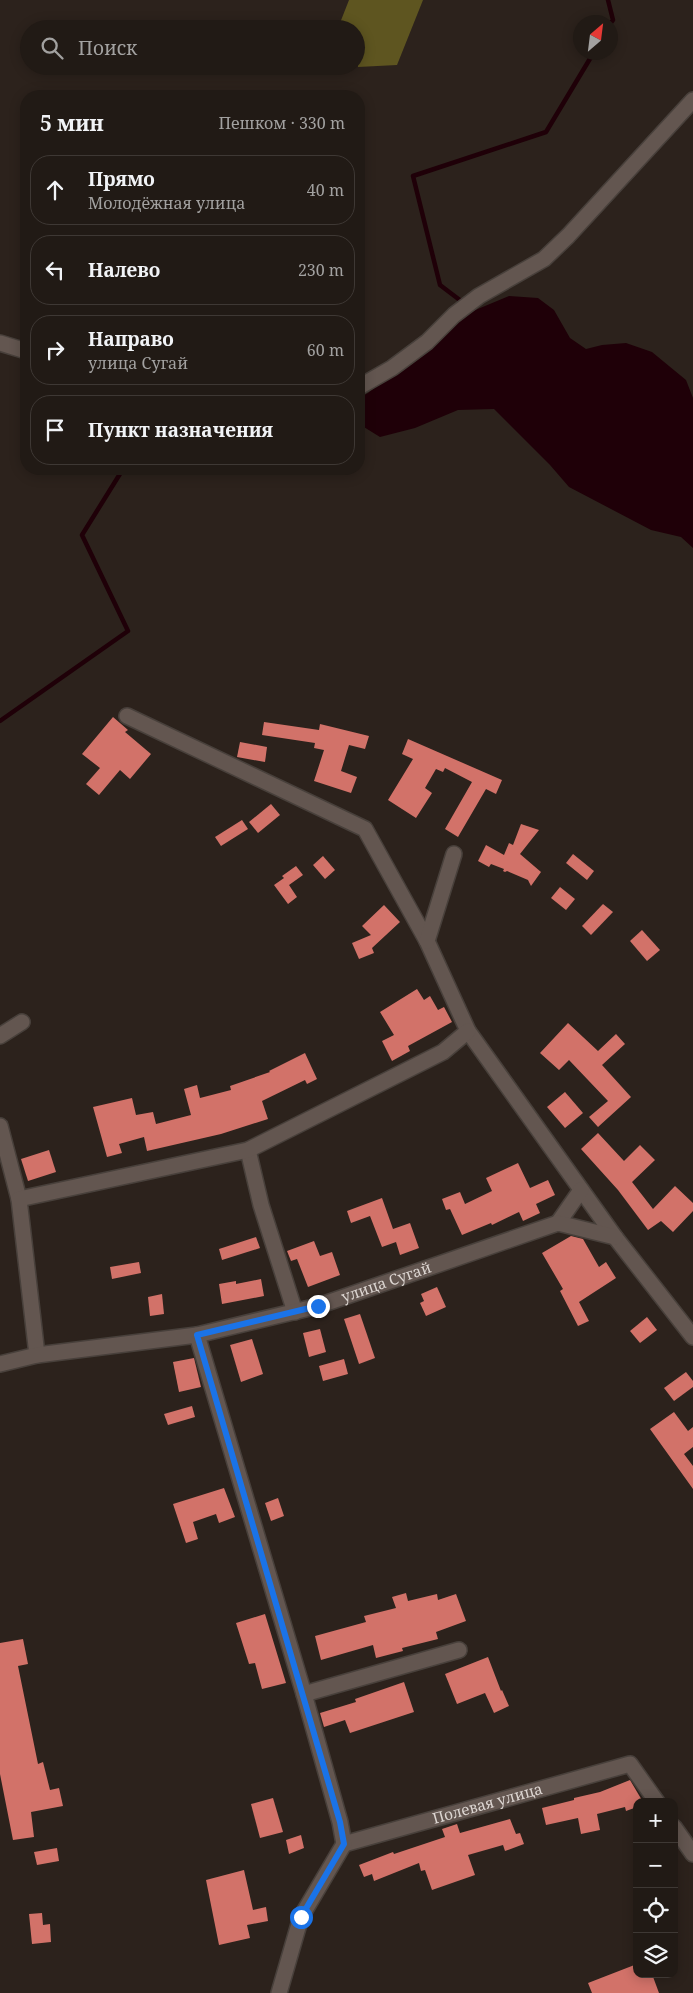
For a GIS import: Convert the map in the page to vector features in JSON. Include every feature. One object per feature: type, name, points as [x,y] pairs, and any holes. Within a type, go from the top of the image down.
[{"type":"street","points":[[365,383],[399,363],[479,296],[544,259],[568,236],[693,100]]},
{"type":"street","points":[[0,344],[20,349]]},
{"type":"street","points":[[127,716],[365,829],[427,941],[468,1031],[615,1237],[693,1337]]},
{"type":"street","points":[[427,941],[454,854]]},
{"type":"street","points":[[0,1036],[22,1022]]},
{"type":"street","points":[[19,1199],[248,1150],[443,1052],[468,1031]]},
{"type":"street","points":[[0,1126],[19,1199],[37,1355]]},
{"type":"street","points":[[248,1150],[261,1205],[295,1312]]},
{"type":"street","points":[[582,1190],[558,1223],[615,1237]]},
{"type":"street","name":"улица Сугай","points":[[0,1364],[37,1355],[197,1335],[295,1312],[318,1306],[558,1223]]},
{"type":"street","points":[[197,1335],[304,1694],[340,1822],[344,1844],[301,1917],[280,1993]]},
{"type":"street","points":[[304,1694],[459,1650]]},
{"type":"street","name":"Полевая улица","points":[[344,1844],[630,1764],[654,1798]]},
{"type":"street","points":[[678,1833],[693,1854]]},
{"type":"shaded area","points":[[349,0],[423,0],[397,65],[365,67],[365,20],[341,20]]},
{"type":"shaded area","points":[[509,296],[538,298],[554,310],[570,338],[586,349],[602,345],[626,343],[652,352],[686,380],[693,398],[693,548],[681,537],[651,530],[569,487],[550,465],[494,409],[458,410],[415,428],[380,437],[365,428],[365,395],[473,311]]},
{"type":"building","points":[[113,717],[128,730],[125,732],[151,754],[130,779],[120,770],[99,795],[86,784],[100,768],[82,754]]},
{"type":"building","points":[[264,722],[319,730],[320,724],[369,736],[365,749],[349,745],[341,771],[357,777],[351,793],[314,781],[324,750],[314,748],[315,743],[262,735]]},
{"type":"building","points":[[408,739],[502,780],[496,794],[486,789],[458,837],[445,829],[472,782],[445,768],[443,772],[436,769],[425,788],[432,793],[416,818],[388,800],[413,759],[402,754]]},
{"type":"building","points":[[240,742],[267,747],[265,762],[237,757]]},
{"type":"building","points":[[271,804],[280,815],[258,833],[249,822]]},
{"type":"building","points":[[242,820],[248,829],[221,846],[215,837]]},
{"type":"building","points":[[521,824],[539,830],[520,854],[541,872],[531,886],[528,880],[507,871],[505,872],[503,871],[504,869],[491,864],[489,867],[478,861],[486,845],[504,855],[509,843],[513,845]]},
{"type":"building","points":[[573,854],[594,871],[587,880],[566,863]]},
{"type":"building","points":[[323,856],[335,870],[325,879],[313,865]]},
{"type":"building","points":[[296,866],[303,875],[289,885],[297,897],[288,904],[274,885],[284,878],[282,876]]},
{"type":"building","points":[[560,887],[575,899],[566,910],[551,898]]},
{"type":"building","points":[[603,904],[613,912],[591,935],[582,926]]},
{"type":"building","points":[[384,905],[400,922],[372,948],[374,953],[359,959],[352,943],[371,935],[362,926]]},
{"type":"building","points":[[642,930],[660,950],[647,961],[630,941]]},
{"type":"building","points":[[417,989],[424,1000],[430,996],[438,1010],[444,1007],[452,1022],[408,1046],[410,1051],[392,1061],[382,1041],[394,1035],[380,1012]]},
{"type":"building","points":[[568,1023],[598,1051],[616,1034],[625,1044],[602,1065],[631,1097],[598,1127],[589,1117],[608,1101],[569,1060],[559,1070],[540,1053]]},
{"type":"building","points":[[305,1053],[317,1079],[307,1084],[305,1080],[262,1101],[268,1119],[221,1134],[147,1151],[144,1137],[119,1144],[122,1153],[107,1157],[93,1107],[132,1098],[136,1115],[153,1112],[156,1124],[191,1115],[184,1089],[197,1085],[200,1098],[231,1090],[230,1086],[270,1072]]},
{"type":"building","points":[[565,1092],[583,1113],[565,1128],[547,1107]]},
{"type":"building","points":[[598,1133],[624,1161],[640,1145],[655,1160],[632,1182],[653,1209],[675,1186],[693,1203],[693,1211],[673,1232],[661,1221],[648,1230],[618,1190],[581,1149]]},
{"type":"building","points":[[49,1150],[56,1172],[28,1181],[21,1159]]},
{"type":"building","points":[[518,1163],[530,1188],[548,1180],[555,1195],[536,1204],[540,1213],[523,1221],[519,1212],[492,1225],[491,1223],[462,1235],[450,1209],[446,1210],[442,1199],[460,1192],[465,1204],[492,1191],[486,1178]]},
{"type":"building","points":[[382,1198],[393,1229],[410,1223],[419,1248],[400,1255],[396,1242],[382,1247],[370,1216],[351,1223],[347,1211]]},
{"type":"building","points":[[571,1236],[583,1239],[599,1267],[606,1262],[616,1278],[579,1302],[589,1321],[578,1326],[560,1291],[563,1289],[542,1253]]},
{"type":"building","points":[[256,1237],[260,1248],[222,1260],[219,1249]]},
{"type":"building","points":[[314,1241],[320,1256],[332,1252],[340,1275],[308,1287],[297,1259],[291,1261],[287,1251]]},
{"type":"building","points":[[139,1262],[141,1273],[112,1279],[110,1267]]},
{"type":"building","points":[[261,1279],[264,1296],[222,1304],[219,1284],[236,1281],[236,1284]]},
{"type":"building","points":[[437,1287],[446,1307],[426,1316],[420,1303],[424,1301],[421,1294]]},
{"type":"building","points":[[162,1294],[164,1314],[150,1316],[148,1297]]},
{"type":"building","points":[[360,1314],[375,1358],[359,1364],[344,1319]]},
{"type":"building","points":[[647,1317],[657,1330],[640,1343],[630,1331]]},
{"type":"building","points":[[320,1329],[326,1352],[309,1357],[303,1333]]},
{"type":"building","points":[[252,1339],[263,1374],[241,1382],[230,1345]]},
{"type":"building","points":[[194,1358],[201,1387],[179,1392],[173,1362]]},
{"type":"building","points":[[344,1359],[348,1374],[323,1381],[319,1366]]},
{"type":"building","points":[[686,1372],[693,1381],[693,1387],[674,1401],[664,1388]]},
{"type":"building","points":[[192,1406],[195,1417],[168,1425],[164,1414]]},
{"type":"building","points":[[674,1412],[688,1431],[693,1427],[693,1447],[684,1454],[693,1466],[693,1489],[650,1429]]},
{"type":"building","points":[[224,1488],[235,1517],[219,1523],[216,1514],[193,1522],[198,1539],[186,1543],[173,1504]]},
{"type":"building","points":[[278,1498],[284,1516],[271,1521],[265,1503]]},
{"type":"building","points":[[406,1593],[408,1601],[437,1594],[438,1600],[456,1594],[466,1621],[436,1632],[438,1639],[402,1648],[403,1651],[376,1658],[373,1645],[321,1660],[315,1636],[366,1622],[364,1616],[396,1608],[392,1597]]},
{"type":"building","points":[[265,1614],[286,1683],[262,1689],[255,1663],[249,1664],[236,1623]]},
{"type":"building","points":[[23,1639],[28,1664],[18,1666],[38,1764],[43,1762],[50,1790],[59,1788],[63,1806],[31,1812],[34,1837],[13,1840],[0,1774],[0,1643]]},
{"type":"building","points":[[488,1657],[509,1706],[494,1713],[485,1693],[457,1704],[445,1674]]},
{"type":"building","points":[[404,1682],[414,1712],[350,1733],[345,1720],[324,1727],[320,1713],[356,1702],[355,1699]]},
{"type":"building","points":[[630,1780],[641,1798],[633,1798],[633,1808],[626,1811],[625,1807],[597,1814],[600,1830],[581,1834],[578,1818],[546,1825],[542,1808],[600,1792]]},
{"type":"building","points":[[273,1798],[283,1832],[260,1838],[251,1804]]},
{"type":"building","points":[[510,1819],[516,1834],[520,1833],[524,1844],[505,1851],[503,1845],[468,1855],[475,1875],[432,1890],[425,1870],[421,1871],[419,1863],[374,1881],[372,1874],[364,1877],[359,1865],[393,1852],[394,1854],[445,1837],[442,1829],[457,1824],[460,1833]]},
{"type":"building","points":[[301,1835],[304,1848],[289,1854],[286,1840]]},
{"type":"building","points":[[57,1848],[59,1861],[37,1865],[34,1852]]},
{"type":"building","points":[[244,1870],[253,1910],[266,1907],[268,1921],[247,1925],[250,1938],[219,1945],[206,1880]]},
{"type":"building","points":[[42,1913],[43,1925],[50,1924],[51,1942],[32,1944],[29,1914]]},
{"type":"building","points":[[633,1966],[633,1978],[653,1978],[659,1993],[592,1993],[588,1983]]},
{"type":"waterway","points":[[608,0],[612,15]]},
{"type":"waterway","points":[[465,304],[440,285],[413,176],[546,132],[589,60]]},
{"type":"waterway","points":[[0,721],[128,631],[82,535],[119,475]]},
{"type":"route","points":[[301,1917],[344,1844],[340,1822],[304,1694],[197,1335],[318,1306]]}]
